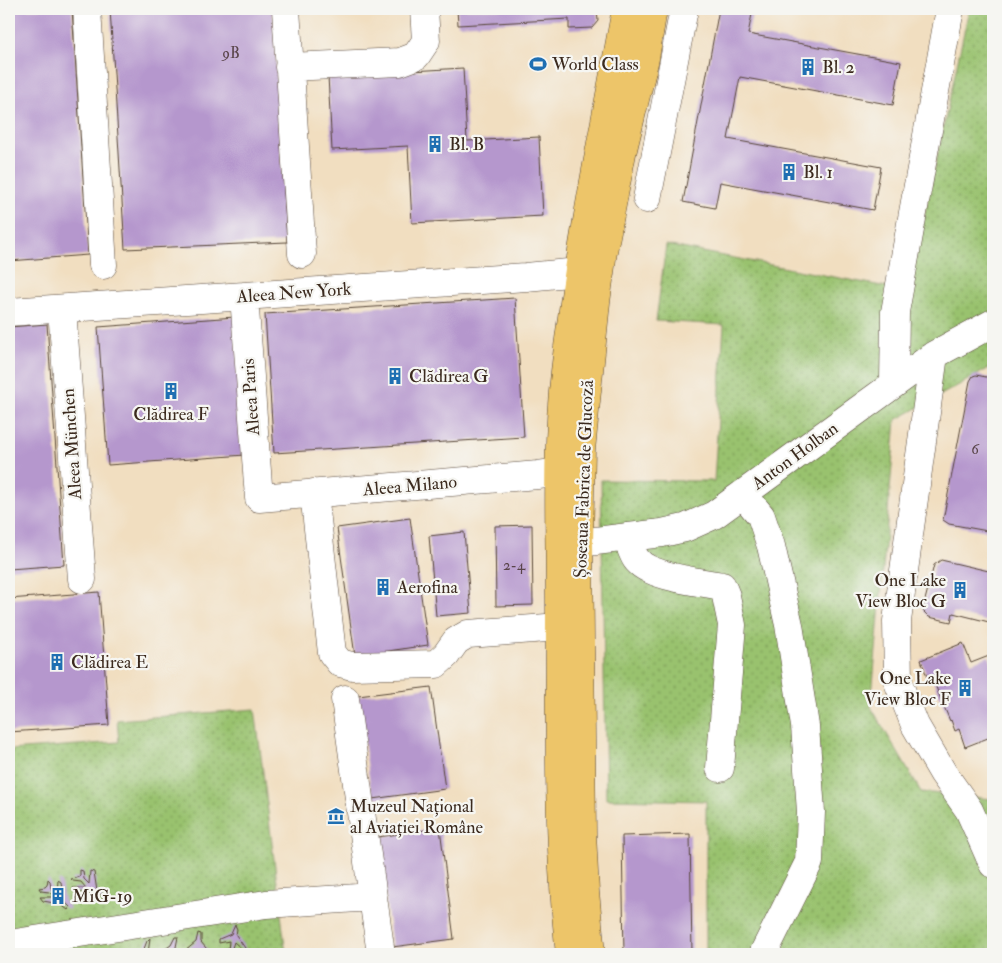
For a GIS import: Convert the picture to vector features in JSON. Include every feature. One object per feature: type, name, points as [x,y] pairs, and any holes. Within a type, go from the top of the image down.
[{"type":"main road","name":"Șoseaua Fabrica de Glucoză","points":[[570,954],[564,876],[560,627],[561,472],[565,373],[579,272],[626,9]]},
{"type":"main road","name":"Șoseaua Fabrica de Glucoză","points":[[591,954],[582,834],[579,543],[581,450],[603,251],[653,9]]},
{"type":"street","points":[[87,9],[103,264]]},
{"type":"street","points":[[286,9],[302,254]]},
{"type":"street","points":[[289,67],[400,62],[416,56],[426,41],[424,9]]},
{"type":"street","points":[[647,199],[684,9]]},
{"type":"street","points":[[894,384],[895,312],[950,9]]},
{"type":"street","name":"Aleea New York","points":[[9,312],[579,272]]},
{"type":"street","name":"Aleea Paris","points":[[244,296],[259,498]]},
{"type":"street","name":"Aleea München","points":[[62,309],[82,579]]},
{"type":"street","name":"Anton Holban","points":[[579,543],[662,533],[685,528],[714,515],[934,355],[993,323]]},
{"type":"street","points":[[934,355],[897,620],[898,682],[916,725],[943,773],[969,810],[993,864]]},
{"type":"street","name":"Aleea Milano","points":[[259,498],[561,472]]},
{"type":"street","points":[[314,494],[332,653],[340,663],[352,666],[436,664],[446,655],[456,641],[468,634],[560,627]]},
{"type":"street","points":[[743,494],[761,516],[764,524],[771,546],[789,626],[805,726],[811,812],[809,862],[764,952]]},
{"type":"street","points":[[626,537],[636,560],[643,567],[655,573],[722,586],[732,625],[720,768]]},
{"type":"street","points":[[345,699],[381,954]]},
{"type":"street","points":[[9,944],[266,904],[372,896]]},
{"type":"green space","points":[[969,9],[993,9],[993,366],[896,420],[871,707],[921,792],[992,799],[993,954],[706,954],[706,801],[606,799],[601,480],[714,481],[724,325],[656,321],[666,245],[908,291]]},
{"type":"green space","points":[[255,709],[286,954],[9,954],[9,750],[119,742],[117,720]]},
{"type":"building","points":[[9,9],[72,9],[88,255],[9,261]]},
{"type":"building","points":[[110,9],[273,9],[287,242],[125,249]]},
{"type":"building","points":[[457,9],[597,9],[598,21],[592,28],[569,29],[569,19],[458,25]]},
{"type":"building","points":[[719,9],[753,9],[748,34],[901,62],[893,105],[740,77],[728,139],[881,167],[873,210],[720,182],[715,208],[683,202]]},
{"type":"building","name":"Bl. B","points":[[463,68],[467,141],[539,137],[543,216],[412,223],[408,146],[332,150],[328,76]]},
{"type":"building","name":"Clădirea G","points":[[515,298],[524,437],[274,453],[265,314]]},
{"type":"building","name":"Clădirea F","points":[[235,317],[245,455],[108,465],[98,327]]},
{"type":"building","points":[[47,324],[64,565],[9,569],[9,327]]},
{"type":"building","points":[[976,375],[991,378],[993,376],[993,532],[949,524],[943,520],[970,381]]},
{"type":"building","name":"Aerofina","points":[[410,518],[428,645],[355,656],[337,528]]},
{"type":"building","name":"Aerofina","points":[[532,525],[533,605],[496,606],[495,526]]},
{"type":"building","points":[[464,532],[471,613],[436,616],[429,536]]},
{"type":"building","name":"One Lake View Bloc G","points":[[941,560],[993,572],[993,623],[953,613],[951,622],[929,617],[923,611],[934,565]]},
{"type":"building","name":"Clădirea E","points":[[99,592],[109,725],[9,732],[9,599]]},
{"type":"building","name":"One Lake View Bloc F","points":[[963,643],[971,663],[989,656],[993,667],[993,736],[965,747],[959,729],[955,731],[931,675],[927,677],[921,660]]},
{"type":"building","points":[[431,687],[445,789],[372,799],[358,696]]},
{"type":"building","points":[[440,828],[454,939],[392,947],[378,837]]},
{"type":"building","points":[[690,834],[692,954],[624,954],[622,836]]},
{"type":"building","name":"MiG-19","points":[[80,870],[83,871],[84,879],[89,884],[90,871],[94,872],[97,891],[103,898],[101,901],[93,895],[75,892],[73,888],[86,888],[81,882],[71,879],[80,876]]},
{"type":"building","name":"MiG-19","points":[[48,879],[51,888],[57,894],[58,880],[61,882],[64,901],[70,907],[68,910],[60,904],[43,901],[40,897],[54,897],[49,892],[41,891],[39,888],[47,885]]},
{"type":"building","points":[[235,925],[237,929],[236,935],[245,950],[234,942],[231,951],[233,954],[223,954],[228,950],[229,941],[219,943],[219,939],[231,934]]},
{"type":"building","points":[[198,933],[201,934],[201,942],[211,954],[204,954],[201,950],[200,954],[196,954],[196,950],[184,954],[196,942]]},
{"type":"building","name":"MiG-19","points":[[175,937],[178,937],[176,947],[178,954],[158,954],[171,945]]},
{"type":"building","points":[[150,938],[148,954],[142,954],[147,941]]},
{"type":"place","name":"World Class","points":[[538,64]]},
{"type":"place","name":"Bl. 2","points":[[808,67]]},
{"type":"place","name":"Bl. B","points":[[435,144]]},
{"type":"place","name":"Bl. 1","points":[[789,172]]},
{"type":"place","name":"Clădirea G","points":[[395,376]]},
{"type":"place","name":"Clădirea F","points":[[171,391]]},
{"type":"place","name":"Aerofina","points":[[383,587]]},
{"type":"place","name":"One Lake View Bloc G","points":[[960,590]]},
{"type":"place","name":"Clădirea E","points":[[57,662]]},
{"type":"place","name":"One Lake View Bloc F","points":[[965,688]]},
{"type":"place","name":"Muzeul Național al Aviației Române","points":[[336,816]]},
{"type":"place","name":"MiG-19","points":[[58,896]]}]
